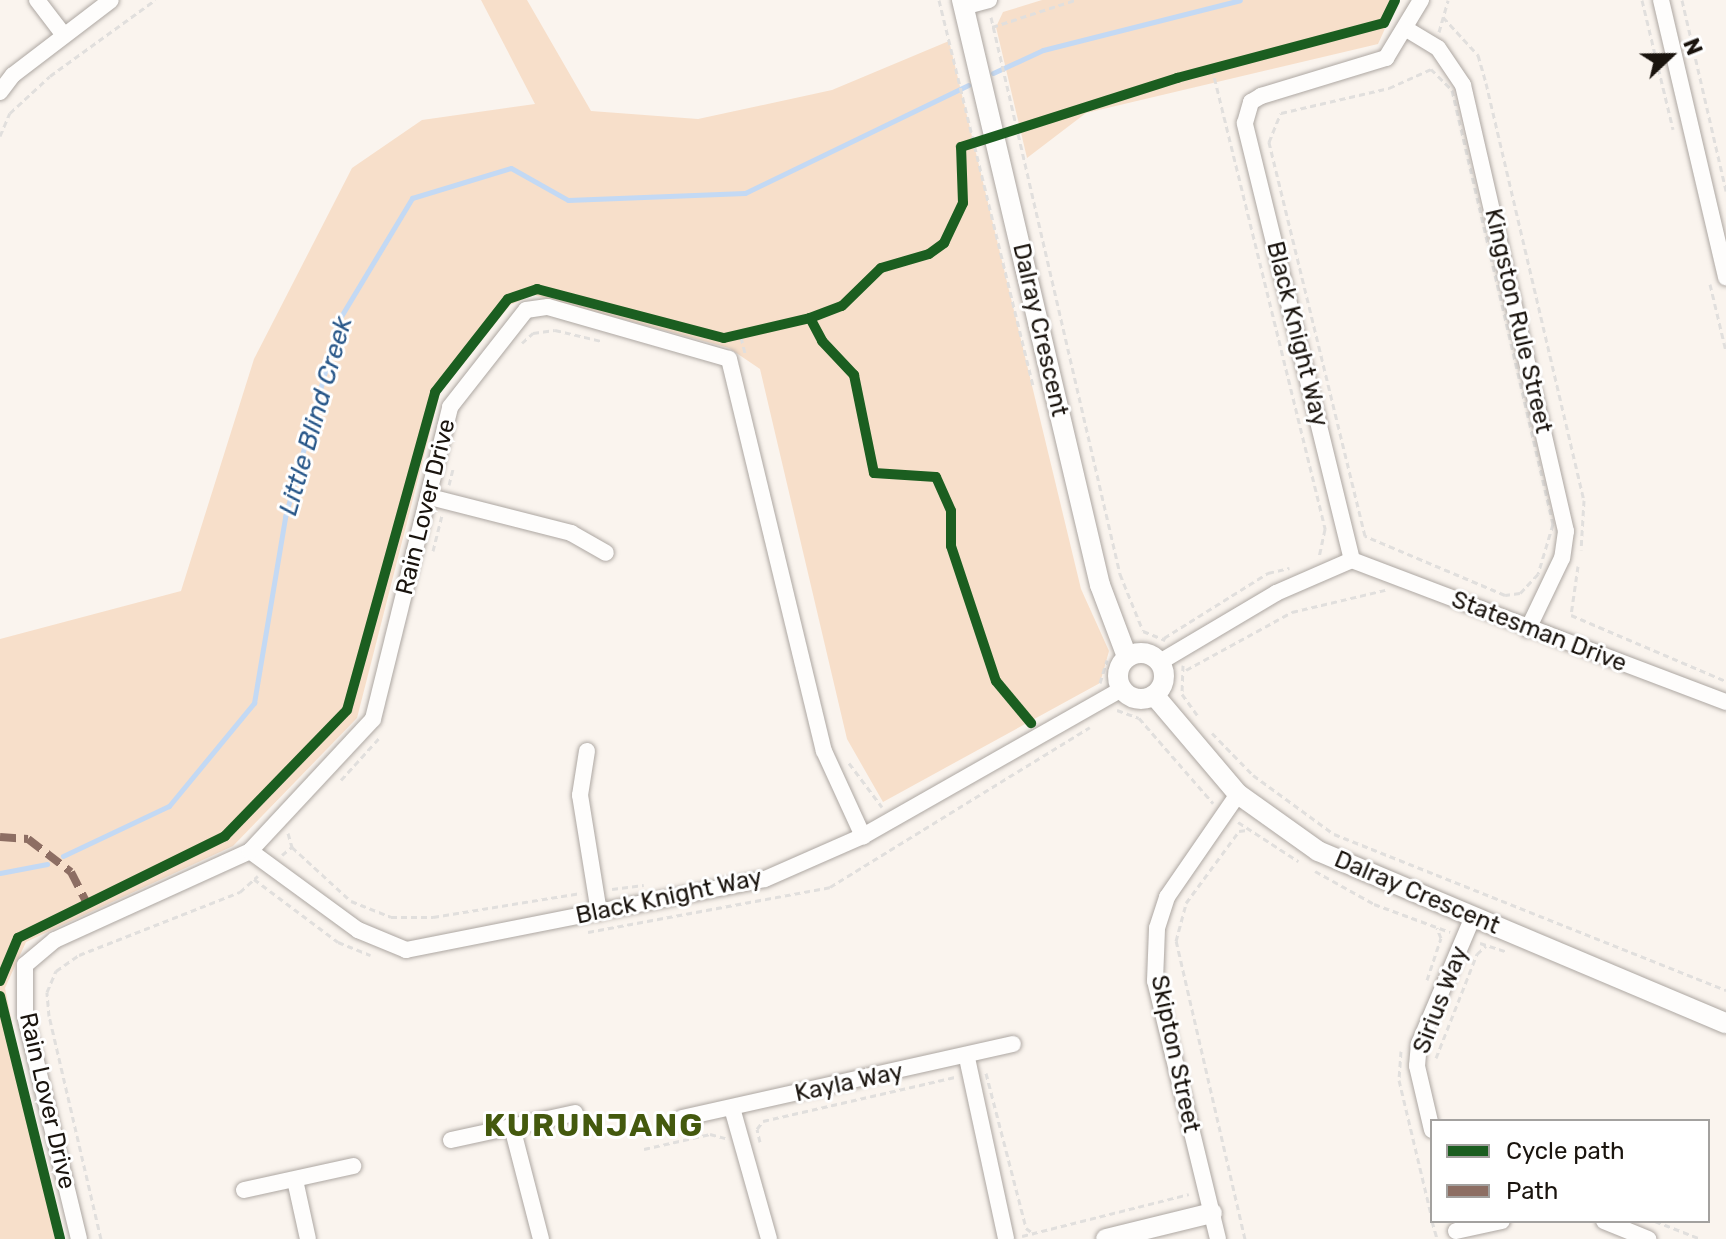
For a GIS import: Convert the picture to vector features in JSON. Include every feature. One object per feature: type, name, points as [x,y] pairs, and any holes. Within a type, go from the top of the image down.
[{"type":"street","points":[[37,0],[63,34]]},
{"type":"street","points":[[0,92],[63,34],[111,0]]},
{"type":"street","points":[[963,4],[988,0]]},
{"type":"street","name":"Black Knight Way","points":[[1352,560],[1245,123],[1251,102],[1261,96],[1374,66],[1408,30],[1421,0]]},
{"type":"street","points":[[1661,0],[1726,278]]},
{"type":"street","name":"Dalray Crescent","points":[[963,4],[984,140],[1100,585],[1127,657]]},
{"type":"street","name":"Kingston Rule Street","points":[[1408,30],[1438,48],[1463,85],[1566,531],[1562,558],[1528,629]]},
{"type":"street","name":"Rain Lover Drive","points":[[79,1239],[25,1016],[25,965],[55,940],[250,851],[373,719],[438,499],[450,407],[526,310],[548,307],[729,359],[824,751],[859,830]]},
{"type":"street","points":[[438,499],[571,533],[606,553]]},
{"type":"street","points":[[1160,662],[1276,593],[1352,560]]},
{"type":"street","name":"Statesman Drive","points":[[1352,560],[1726,702]]},
{"type":"street","points":[[1141,653],[1160,662],[1164,676],[1154,695],[1141,699],[1110,690],[1127,657],[1141,653]]},
{"type":"street","name":"Black Knight Way","points":[[250,851],[358,930],[406,950],[765,879],[1110,690]]},
{"type":"street","name":"Dalray Crescent","points":[[1154,695],[1238,794],[1318,851],[1726,1023]]},
{"type":"street","points":[[587,751],[580,795],[599,912]]},
{"type":"street","name":"Skipton Street","points":[[1218,1239],[1155,981],[1157,928],[1167,897],[1238,794]]},
{"type":"street","name":"Sirius Way","points":[[1430,1121],[1417,1066],[1419,1044],[1473,917]]},
{"type":"street","name":"Kayla Way","points":[[682,1118],[967,1058],[1013,1044]]},
{"type":"street","points":[[967,1058],[1008,1239]]},
{"type":"street","points":[[732,1108],[769,1239]]},
{"type":"street","points":[[451,1140],[575,1113]]},
{"type":"street","points":[[512,1127],[541,1239]]},
{"type":"street","points":[[244,1190],[353,1166]]},
{"type":"street","points":[[295,1180],[308,1239]]},
{"type":"street","points":[[1106,1239],[1212,1213]]},
{"type":"street","points":[[1456,1230],[1492,1223]]},
{"type":"street","points":[[1609,1223],[1648,1239]]},
{"type":"path","points":[[0,136],[10,113],[50,76],[155,0]]},
{"type":"path","points":[[939,0],[961,90],[984,140],[1034,391]]},
{"type":"path","points":[[988,0],[1004,76]]},
{"type":"path","points":[[949,41],[1075,0]]},
{"type":"path","points":[[1682,0],[1726,191]]},
{"type":"path","points":[[1443,17],[1478,55],[1584,500],[1586,529],[1567,609],[1584,625],[1726,681]]},
{"type":"path","points":[[1201,71],[1227,64]]},
{"type":"path","points":[[1212,68],[1325,529],[1319,558],[1311,561]]},
{"type":"path","points":[[1431,69],[1452,90],[1552,536],[1530,586],[1505,595],[1373,542],[1362,521],[1269,133],[1281,113],[1389,88],[1431,69]]},
{"type":"path","points":[[962,161],[961,147],[1032,125]]},
{"type":"path","points":[[513,351],[533,333],[555,330],[612,344]]},
{"type":"path","points":[[724,338],[755,333]]},
{"type":"path","points":[[741,337],[749,368]]},
{"type":"path","points":[[431,560],[438,499],[457,455]]},
{"type":"path","points":[[1164,638],[1268,573],[1303,564]]},
{"type":"path","points":[[1186,670],[1292,612],[1390,589]]},
{"type":"path","points":[[1102,645],[1117,711],[1139,718],[1211,801],[1247,830],[1374,904],[1518,956]]},
{"type":"path","points":[[1089,690],[1110,690]]},
{"type":"path","points":[[338,783],[383,731]]},
{"type":"path","points":[[845,754],[882,807]]},
{"type":"path","points":[[859,830],[882,807],[893,801]]},
{"type":"path","points":[[1205,811],[1211,801]]},
{"type":"path","points":[[297,824],[287,834],[292,847],[351,901],[391,917],[433,917],[651,884]]},
{"type":"path","points":[[1245,1239],[1176,941],[1186,903],[1239,831],[1247,830]]},
{"type":"path","points":[[101,1239],[49,1016],[47,992],[56,971],[79,955],[240,892],[292,847]]},
{"type":"path","points":[[1435,1074],[1463,987],[1487,945]]},
{"type":"path","points":[[763,1153],[757,1129],[763,1121],[989,1073],[1026,1228],[1034,1234]]},
{"type":"path","points":[[644,1149],[710,1134],[730,1140]]},
{"type":"path","points":[[1008,1239],[1198,1191]]},
{"type":"path","points":[[1660,1223],[1701,1239]]},
{"type":"shaded area","points":[[481,0],[527,0],[591,111],[698,119],[832,90],[949,41],[1081,589],[1109,651],[1100,683],[883,802],[847,739],[760,369],[729,348],[534,295],[510,305],[440,393],[357,718],[233,846],[26,942],[5,988],[55,1239],[0,1239],[0,639],[181,591],[254,359],[352,168],[422,120],[535,104]]},
{"type":"shaded area","points":[[1042,0],[1398,0],[1378,44],[1086,113],[1027,158],[996,27],[1003,12]]},
{"type":"waterway","name":"Little Blind Creek","points":[[993,73],[1043,50],[1240,0]]},
{"type":"waterway","name":"Little Blind Creek","points":[[63,856],[169,806],[254,703],[285,517],[340,318],[412,198],[511,168],[568,200],[745,193],[968,85]]},
{"type":"waterway","name":"Little Blind Creek","points":[[0,873],[47,864]]},
{"type":"marked path","points":[[0,837],[28,839],[71,872],[87,904]]},
{"type":"cycle path","points":[[0,981],[18,938],[225,836],[347,710],[435,392],[508,299],[537,289],[724,338],[810,318],[842,306],[881,268],[929,254],[944,243],[963,203],[961,147],[1177,78],[1384,23],[1395,0]]},
{"type":"cycle path","points":[[810,318],[822,341],[854,375],[874,473],[936,477],[951,511],[951,546],[996,681],[1031,723]]},
{"type":"cycle path","points":[[0,996],[60,1239]]},
{"type":"district","name":"KURUNJANG","points":[[594,1125]]}]
